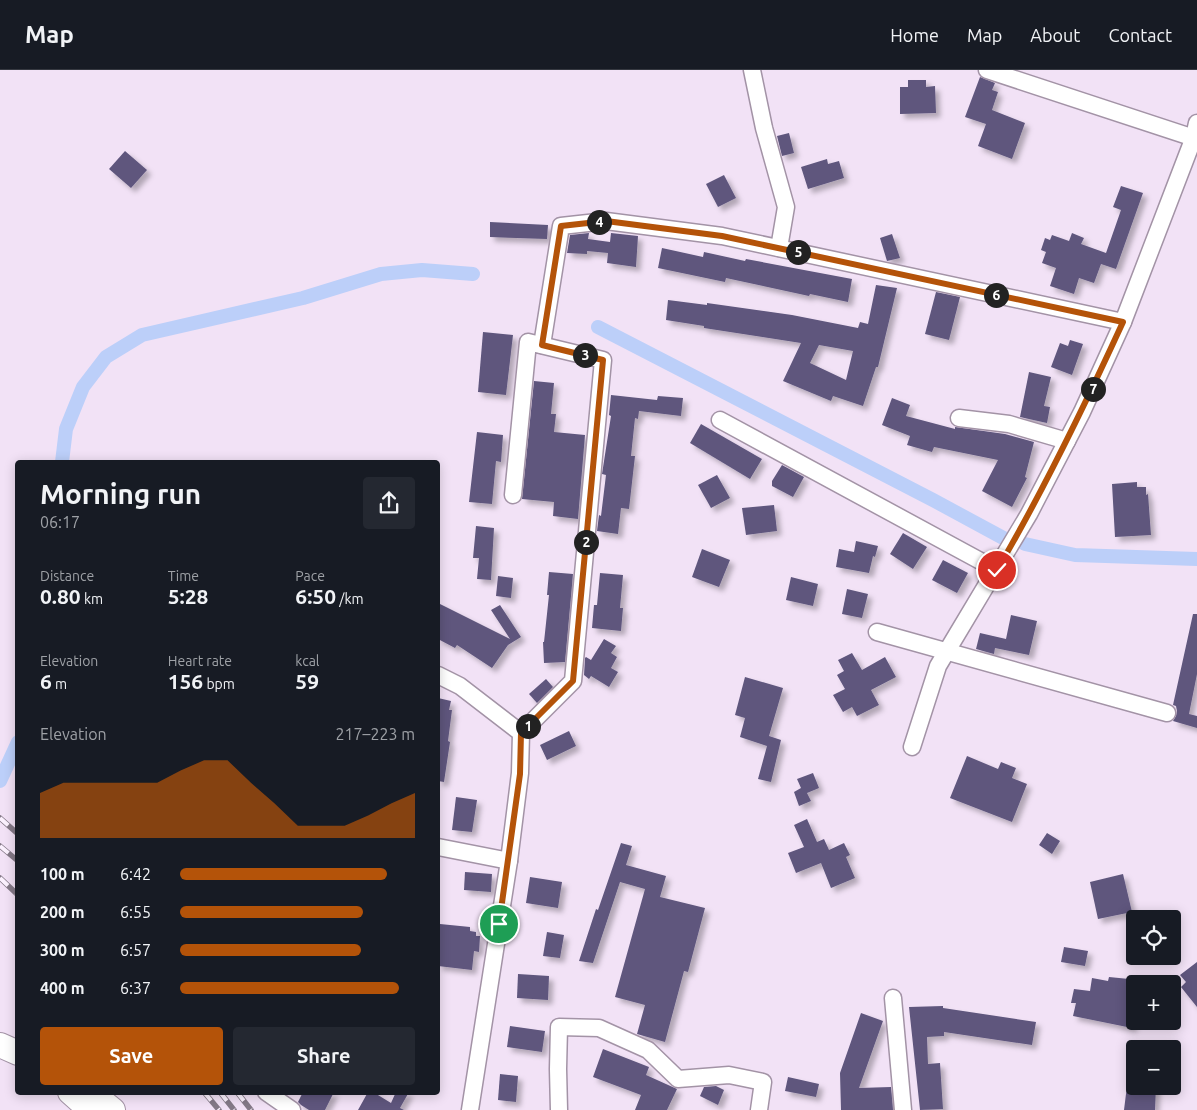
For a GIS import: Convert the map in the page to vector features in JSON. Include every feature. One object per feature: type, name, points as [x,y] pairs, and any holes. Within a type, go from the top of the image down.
[{"type":"highway","points":[[0,1032],[15,1038]]},
{"type":"highway","points":[[0,1045],[15,1052]]},
{"type":"highway","points":[[73,1095],[90,1110]]},
{"type":"highway","points":[[95,1095],[114,1110]]},
{"type":"street","points":[[752,70],[764,128],[786,207],[780,248]]},
{"type":"street","points":[[912,747],[938,666],[1029,514],[1067,440],[1123,322],[1196,133],[987,70]]},
{"type":"street","points":[[542,345],[561,226],[606,221],[722,236],[1123,322]]},
{"type":"street","points":[[470,1110],[509,861],[520,774],[521,733],[573,681],[603,360],[528,342],[513,495]]},
{"type":"street","points":[[959,418],[1009,424],[1067,440]]},
{"type":"street","points":[[720,420],[997,570]]},
{"type":"street","points":[[876,632],[1168,714]]},
{"type":"street","points":[[440,675],[460,686],[521,733]]},
{"type":"street","points":[[440,847],[509,861]]},
{"type":"street","points":[[893,998],[904,1110]]},
{"type":"street","points":[[559,1110],[560,1027],[599,1028],[648,1050],[678,1079],[729,1075],[764,1082],[759,1110]]},
{"type":"street","points":[[270,1095],[292,1110]]},
{"type":"building","points":[[980,77],[995,83],[992,90],[998,92],[992,110],[1025,123],[1012,159],[978,146],[986,124],[965,117]]},
{"type":"building","points":[[908,80],[926,80],[926,87],[935,86],[936,113],[900,114],[900,87],[908,87]]},
{"type":"building","points":[[789,133],[794,153],[782,156],[777,136]]},
{"type":"building","points":[[125,151],[147,170],[131,188],[109,169]]},
{"type":"building","points":[[827,159],[828,164],[839,161],[844,178],[808,189],[801,167]]},
{"type":"building","points":[[724,175],[736,198],[718,207],[706,184]]},
{"type":"building","points":[[1121,186],[1143,193],[1116,269],[1101,264],[1094,283],[1079,278],[1074,294],[1050,286],[1056,268],[1042,263],[1046,252],[1041,250],[1045,238],[1050,240],[1052,235],[1069,241],[1072,233],[1084,238],[1081,244],[1106,253],[1121,210],[1113,207]]},
{"type":"building","points":[[490,222],[548,225],[547,239],[490,237]]},
{"type":"building","points":[[589,233],[588,239],[610,242],[611,233],[638,236],[636,267],[607,263],[608,253],[587,251],[587,254],[567,253],[570,235]]},
{"type":"building","points":[[892,234],[900,258],[887,261],[880,238]]},
{"type":"building","points":[[662,248],[703,257],[704,252],[852,279],[848,302],[810,294],[809,296],[726,278],[725,282],[658,268]]},
{"type":"building","points":[[876,285],[897,288],[878,367],[876,367],[863,406],[833,396],[831,401],[783,381],[801,343],[704,328],[704,326],[666,320],[668,300],[707,305],[707,303],[792,315],[858,328],[860,322],[868,324]],"holes":[[[819,345],[853,351],[846,380],[810,363]]]},
{"type":"building","points":[[936,292],[960,297],[949,340],[925,334]]},
{"type":"building","points":[[483,332],[513,335],[506,395],[478,392]]},
{"type":"building","points":[[1070,340],[1083,344],[1072,375],[1051,367],[1060,343],[1068,346]]},
{"type":"building","points":[[1029,372],[1051,377],[1044,406],[1050,407],[1047,423],[1020,417]]},
{"type":"building","points":[[534,381],[554,383],[551,414],[556,414],[554,432],[585,435],[578,519],[553,516],[554,502],[522,499]]},
{"type":"building","points":[[611,395],[657,400],[658,396],[683,398],[681,416],[639,411],[638,419],[635,418],[631,456],[635,456],[629,509],[621,508],[618,534],[597,531],[599,515],[601,516],[606,475],[602,474],[611,416],[609,415]]},
{"type":"building","points":[[892,398],[910,405],[906,416],[955,429],[955,427],[1005,434],[1034,442],[1025,477],[1027,478],[1012,507],[982,491],[998,460],[934,447],[932,452],[907,445],[910,436],[882,425]]},
{"type":"building","points":[[701,424],[762,459],[750,479],[690,443]]},
{"type":"building","points":[[477,432],[503,435],[501,462],[496,461],[492,504],[469,502]]},
{"type":"building","points":[[782,465],[804,477],[793,497],[772,486],[772,481]]},
{"type":"building","points":[[717,475],[730,498],[711,508],[698,485]]},
{"type":"building","points":[[1137,482],[1137,487],[1146,487],[1146,495],[1148,494],[1151,535],[1115,537],[1112,484]]},
{"type":"building","points":[[774,505],[777,531],[746,535],[742,508]]},
{"type":"building","points":[[476,526],[494,528],[491,580],[477,579],[479,558],[473,558]]},
{"type":"building","points":[[903,533],[927,547],[913,569],[890,554]]},
{"type":"building","points":[[856,541],[878,546],[875,557],[873,556],[869,573],[836,567],[839,549],[854,552]]},
{"type":"building","points":[[702,549],[730,560],[719,587],[692,577]]},
{"type":"building","points":[[943,560],[968,573],[957,593],[932,580]]},
{"type":"building","points":[[549,572],[573,574],[565,662],[544,663],[543,642],[549,595],[547,595]]},
{"type":"building","points":[[600,573],[623,575],[620,608],[623,608],[621,631],[592,628],[594,605],[597,605]]},
{"type":"building","points":[[498,576],[513,578],[511,598],[496,596]]},
{"type":"building","points":[[791,577],[818,584],[813,606],[786,600]]},
{"type":"building","points":[[847,589],[868,594],[862,618],[842,614]]},
{"type":"building","points":[[440,604],[510,639],[491,610],[500,605],[521,637],[508,645],[492,668],[457,645],[455,648],[440,640]]},
{"type":"building","points":[[1193,614],[1197,614],[1197,674],[1189,714],[1197,716],[1197,728],[1173,721],[1177,711],[1176,706],[1173,705]]},
{"type":"building","points":[[1011,615],[1037,621],[1029,655],[995,648],[994,654],[976,649],[980,633],[1006,639]]},
{"type":"building","points":[[604,639],[616,646],[611,653],[617,657],[611,668],[618,672],[609,687],[591,676],[589,679],[584,675],[585,658],[591,660]]},
{"type":"building","points":[[852,653],[862,670],[885,657],[896,677],[871,690],[879,705],[857,716],[852,707],[843,712],[833,695],[845,689],[837,675],[844,671],[838,660]]},
{"type":"building","points":[[745,677],[783,688],[769,736],[781,740],[771,782],[758,779],[767,746],[740,737],[745,718],[735,715]]},
{"type":"building","points":[[546,679],[553,687],[537,703],[529,694]]},
{"type":"building","points":[[440,698],[451,701],[449,710],[452,710],[448,741],[450,742],[444,782],[440,781]]},
{"type":"building","points":[[569,731],[576,746],[547,760],[540,745]]},
{"type":"building","points":[[967,756],[998,769],[1001,762],[1016,768],[1012,778],[1027,784],[1012,822],[950,798]]},
{"type":"building","points":[[813,773],[819,788],[807,793],[811,801],[799,806],[794,792],[801,788],[797,779]]},
{"type":"building","points":[[456,797],[477,800],[472,832],[452,830]]},
{"type":"building","points":[[807,819],[817,842],[824,839],[829,850],[844,843],[850,855],[846,857],[855,878],[831,888],[821,863],[796,873],[788,853],[804,847],[794,825]]},
{"type":"building","points":[[1047,833],[1060,841],[1052,854],[1039,845]]},
{"type":"building","points":[[621,843],[632,846],[626,865],[666,876],[660,897],[705,908],[688,972],[684,971],[665,1042],[637,1034],[645,1005],[615,997],[645,889],[620,882],[593,963],[579,961]]},
{"type":"building","points":[[465,872],[492,874],[491,892],[464,890]]},
{"type":"building","points":[[1123,874],[1132,910],[1126,910],[1126,913],[1098,919],[1090,882]]},
{"type":"building","points":[[530,877],[562,882],[558,908],[526,903]]},
{"type":"building","points":[[440,924],[470,927],[470,931],[476,932],[476,936],[480,936],[479,952],[474,951],[472,970],[440,966]]},
{"type":"building","points":[[547,932],[564,935],[560,958],[543,956]]},
{"type":"building","points":[[1064,947],[1088,951],[1085,966],[1061,962]]},
{"type":"building","points":[[1197,962],[1197,1007],[1181,987],[1186,982],[1180,975]]},
{"type":"building","points":[[518,974],[549,976],[548,1000],[517,998]]},
{"type":"building","points":[[1109,977],[1126,979],[1126,1027],[1073,1016],[1076,1003],[1071,1003],[1074,989],[1090,991],[1092,978],[1108,981]]},
{"type":"building","points":[[943,1006],[943,1008],[1036,1022],[1032,1045],[944,1032],[944,1036],[927,1037],[928,1064],[940,1063],[943,1109],[920,1110],[909,1007]]},
{"type":"building","points":[[861,1013],[883,1021],[859,1088],[891,1087],[893,1110],[841,1110],[840,1073]]},
{"type":"building","points":[[510,1026],[545,1031],[542,1052],[507,1047]]},
{"type":"building","points":[[603,1049],[649,1067],[646,1075],[677,1089],[667,1110],[635,1110],[641,1095],[593,1077]]},
{"type":"building","points":[[500,1074],[518,1076],[516,1102],[498,1100]]},
{"type":"building","points":[[788,1077],[819,1084],[816,1097],[785,1091]]},
{"type":"building","points":[[716,1086],[724,1090],[718,1105],[700,1096],[704,1087]]},
{"type":"building","points":[[1126,1094],[1156,1095],[1155,1110],[1124,1110]]},
{"type":"building","points":[[302,1095],[332,1095],[325,1110],[309,1110],[298,1102]]},
{"type":"building","points":[[366,1095],[378,1095],[391,1103],[395,1095],[407,1095],[400,1108],[404,1110],[358,1110]]},
{"type":"waterway","points":[[62,460],[66,429],[83,387],[106,357],[142,335],[303,298],[381,274],[422,270],[473,274]]},
{"type":"waterway","points":[[598,327],[1007,540]]},
{"type":"waterway","points":[[1025,544],[1075,555],[1197,559]]},
{"type":"waterway","points":[[0,781],[15,748]]},
{"type":"railway","points":[[0,818],[15,831]]},
{"type":"railway","points":[[0,846],[15,858]]},
{"type":"railway","points":[[0,878],[15,892]]},
{"type":"railway","points":[[206,1095],[219,1110]]},
{"type":"railway","points":[[222,1095],[234,1110]]},
{"type":"railway","points":[[239,1095],[251,1110]]},
{"type":"route","points":[[499,924],[520,774],[521,733],[573,681],[603,360],[542,345],[561,226],[606,221],[722,236],[1123,322],[1082,412],[1029,514],[997,570]]}]
